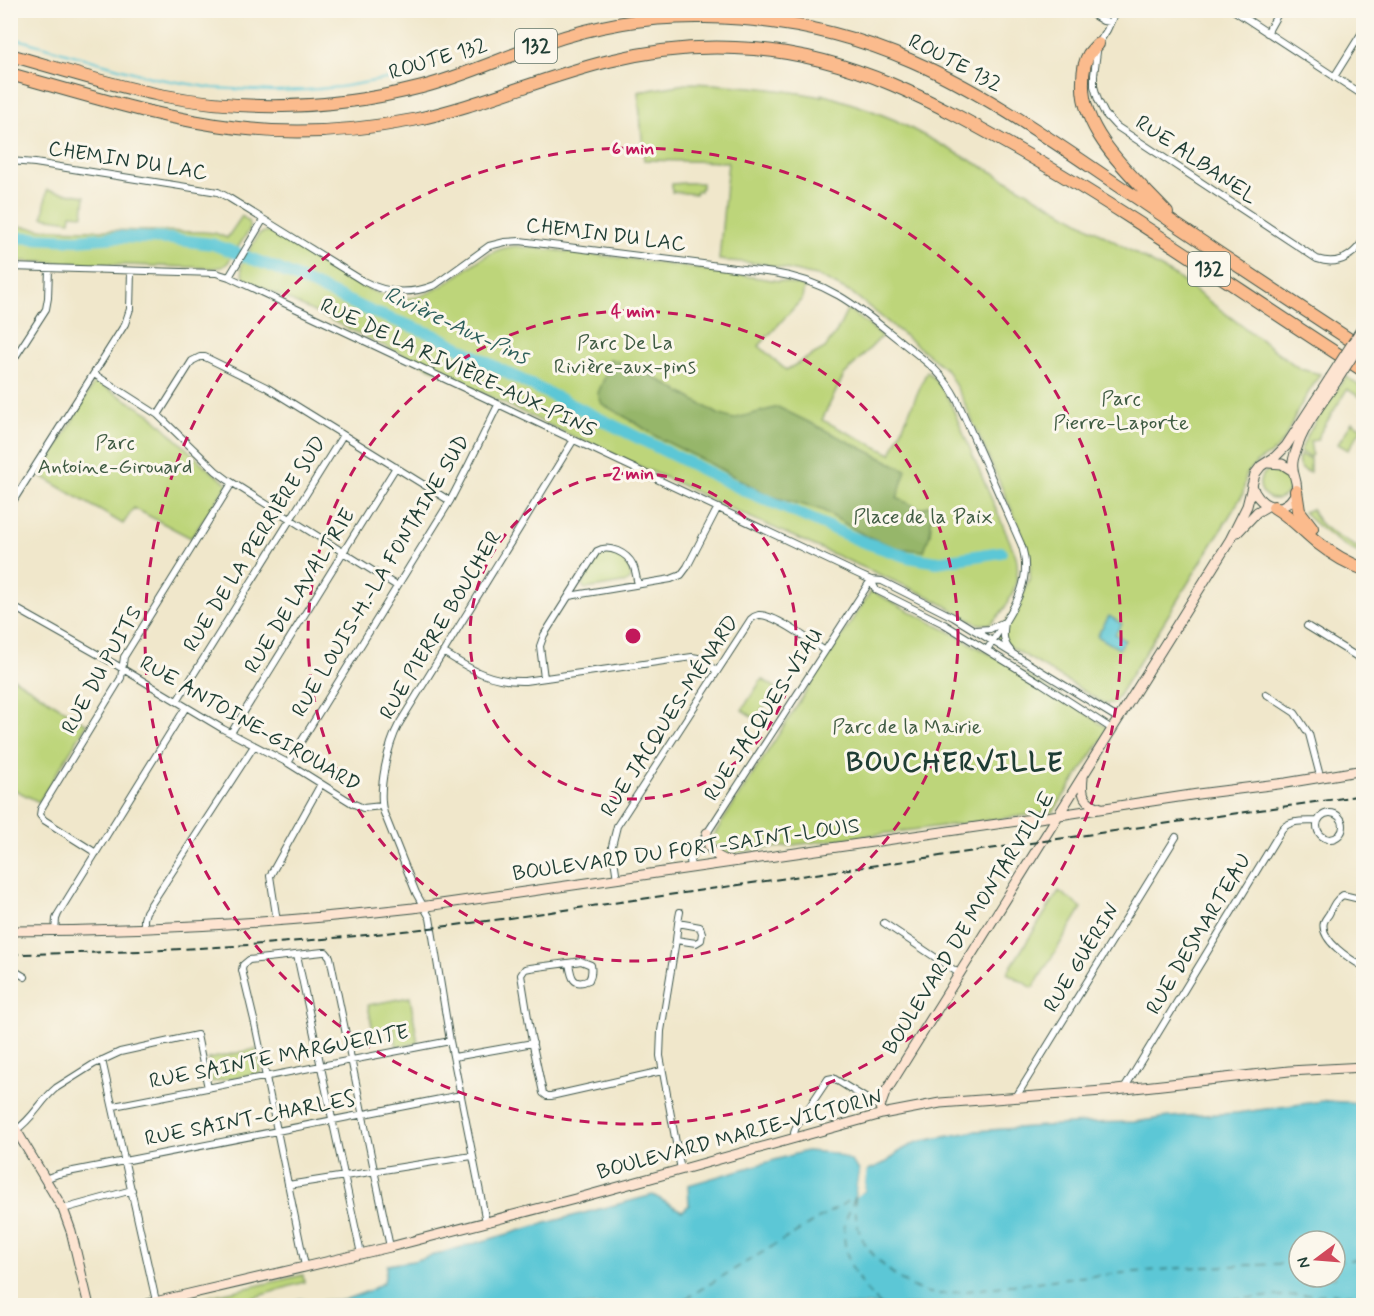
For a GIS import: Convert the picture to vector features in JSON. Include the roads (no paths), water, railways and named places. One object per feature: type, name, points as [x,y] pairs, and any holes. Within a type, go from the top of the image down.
[{"type":"highway","name":"ROUTE 132","points":[[10,55],[174,98],[262,106],[297,105],[356,100],[422,87],[472,72],[551,41],[620,24],[695,17],[741,18],[779,22],[824,31],[909,60],[959,84],[1029,126],[1364,349]]},
{"type":"highway","points":[[1098,44],[1089,54],[1082,84],[1091,121],[1110,151],[1181,227]]},
{"type":"highway","name":"132","points":[[10,74],[175,118],[251,130],[315,131],[378,126],[426,117],[589,66],[642,54],[688,48],[724,48],[762,50],[807,57],[844,66],[891,83],[999,139],[1119,210],[1364,371]]},
{"type":"highway","points":[[1328,349],[1364,379]]},
{"type":"highway","points":[[1296,491],[1299,511],[1314,529],[1335,546],[1364,560]]},
{"type":"highway","points":[[1272,506],[1288,515],[1327,550],[1364,569]]},
{"type":"street","points":[[1085,10],[1103,21],[1110,22]]},
{"type":"street","name":"RUE ALBANEL","points":[[1116,10],[1098,44],[1094,70],[1096,94],[1105,114],[1120,129],[1317,260],[1332,262],[1343,260],[1355,251],[1364,239]]},
{"type":"street","points":[[1233,10],[1364,96]]},
{"type":"street","points":[[1267,33],[1280,10]]},
{"type":"street","points":[[1334,77],[1364,28]]},
{"type":"street","name":"CHEMIN DU LAC","points":[[10,161],[218,192],[363,281],[383,290],[409,292],[427,288],[435,285],[489,246],[520,240],[782,274],[813,282],[838,294],[857,306],[942,375],[950,387],[1023,551],[1025,565],[1023,585],[1017,601],[987,650]]},
{"type":"street","points":[[229,277],[263,220]]},
{"type":"street","name":"RUE DE LA RIVIÈRE-AUX-PINS","points":[[10,267],[216,273],[229,277],[573,441],[933,606],[1119,719]]},
{"type":"street","points":[[10,365],[46,309],[49,268]]},
{"type":"street","points":[[10,506],[125,324],[129,315],[131,271]]},
{"type":"street","name":"BOULEVARD DE MONTARVILLE","points":[[1230,540],[1254,515],[1289,501],[1296,491],[1293,471],[1295,452],[1301,436],[1364,325]]},
{"type":"street","name":"BOULEVARD DE MONTARVILLE","points":[[881,1110],[885,1093],[1230,540],[1247,506],[1256,471],[1286,447],[1364,339]]},
{"type":"street","points":[[158,415],[192,361],[195,358],[205,357],[266,387],[450,501]]},
{"type":"street","points":[[94,374],[158,415],[216,471],[232,483],[397,586]]},
{"type":"street","name":"RUE LOUIS-H.-LA FONTAINE SUD","points":[[288,763],[450,501],[498,405]]},
{"type":"street","name":"RUE DE LA PERRIÈRE SUD","points":[[177,701],[343,435]]},
{"type":"street","name":"RUE PIERRE BOUCHER","points":[[486,1222],[450,1041],[430,918],[416,893],[382,806],[387,752],[394,732],[573,441]]},
{"type":"street","points":[[1267,463],[1276,462],[1293,471]]},
{"type":"street","name":"RUE DE LAVALTRIE","points":[[231,733],[396,467]]},
{"type":"street","points":[[1252,482],[1258,498],[1272,506]]},
{"type":"street","name":"RUE DU PUITS","points":[[96,853],[44,820],[40,812],[121,678],[124,657],[232,483]]},
{"type":"street","points":[[569,596],[670,579],[681,575],[717,508]]},
{"type":"street","points":[[544,678],[540,652],[542,641],[597,551],[602,548],[611,548],[628,558],[635,569],[638,584]]},
{"type":"street","name":"RUE DE LA RIVIÈRE-AUX-PINS","points":[[872,580],[876,590],[944,624],[1112,729]]},
{"type":"street","name":"RUE JACQUES-VIAU","points":[[691,868],[690,860],[872,580]]},
{"type":"street","name":"RUE ANTOINE-GIROUARD","points":[[10,605],[231,733],[288,763],[357,806],[368,808],[382,806]]},
{"type":"street","name":"RUE JACQUES-MÉNARD","points":[[617,879],[612,846],[617,826],[751,619],[755,616],[767,616],[791,628],[825,651]]},
{"type":"street","points":[[975,630],[995,628],[1006,619]]},
{"type":"street","points":[[1006,619],[1004,641],[1014,655]]},
{"type":"street","points":[[1307,626],[1364,661]]},
{"type":"street","points":[[443,652],[471,670],[489,677],[517,681],[692,657],[698,658],[717,671]]},
{"type":"street","points":[[1266,694],[1295,713],[1309,735],[1320,776]]},
{"type":"street","points":[[55,931],[58,914],[186,707]]},
{"type":"street","points":[[144,929],[146,912],[254,746]]},
{"type":"street","name":"BOULEVARD DU FORT-SAINT-LOUIS","points":[[10,931],[144,929],[277,921],[423,906],[1364,770]]},
{"type":"street","points":[[1083,776],[1082,788],[1085,799],[1093,806],[1106,809]]},
{"type":"street","points":[[277,921],[270,876],[321,784]]},
{"type":"street","name":"RUE DESMARTEAU","points":[[1124,1089],[1282,829],[1293,822],[1318,821],[1328,813],[1336,814],[1342,821],[1343,829],[1338,836],[1326,838],[1319,833],[1318,821]]},
{"type":"street","points":[[707,833],[707,842],[716,855],[722,860],[734,862]]},
{"type":"street","name":"RUE GUÉRIN","points":[[1016,1097],[1176,837]]},
{"type":"street","points":[[1364,900],[1343,895],[1337,898],[1323,923],[1323,930],[1327,938],[1347,958],[1364,967]]},
{"type":"street","points":[[680,912],[660,1044],[662,1071],[681,1170]]},
{"type":"street","points":[[676,940],[699,942],[702,933],[700,927],[678,923]]},
{"type":"street","points":[[884,923],[960,974]]},
{"type":"street","points":[[305,1266],[242,970],[243,965],[249,960],[323,952],[330,957],[390,1247]]},
{"type":"street","points":[[297,955],[361,1254]]},
{"type":"street","points":[[569,963],[530,968],[523,971],[520,979],[543,1093],[551,1096],[662,1071]]},
{"type":"street","points":[[10,968],[25,976]]},
{"type":"street","points":[[16,1130],[32,1115],[50,1092],[102,1060],[123,1051],[197,1035],[208,1088]]},
{"type":"street","name":"RUE SAINTE MARGUERITE","points":[[114,1106],[450,1041]]},
{"type":"street","points":[[454,1057],[533,1043]]},
{"type":"street","points":[[102,1060],[156,1301]]},
{"type":"street","name":"BOULEVARD MARIE-VICTORIN","points":[[138,1305],[361,1254],[486,1222],[795,1139],[881,1110],[1124,1089],[1279,1072],[1364,1067]]},
{"type":"street","points":[[795,1139],[796,1127],[828,1079],[833,1078],[881,1110]]},
{"type":"street","name":"RUE SAINT-CHARLES","points":[[45,1179],[58,1174],[125,1160],[461,1095]]},
{"type":"street","points":[[10,1120],[63,1209],[89,1305]]},
{"type":"street","points":[[288,1185],[472,1156]]},
{"type":"street","points":[[63,1209],[132,1190]]},
{"type":"water","points":[[1109,616],[1122,624],[1115,634],[1125,640],[1119,649],[1097,636]]},
{"type":"water","points":[[1323,1101],[1363,1103],[1363,1305],[255,1306],[300,1299],[344,1300],[371,1290],[384,1282],[387,1265],[413,1261],[653,1195],[682,1211],[689,1205],[688,1185],[806,1151],[833,1153],[851,1161],[859,1170],[855,1196],[864,1191],[866,1171],[887,1162],[898,1152],[917,1142],[976,1131],[1134,1122],[1169,1117],[1237,1113]]},
{"type":"waterway","points":[[10,37],[154,78],[213,88],[306,90],[340,87],[409,75]]},
{"type":"waterway","name":"Rivière-Aux-Pins","points":[[10,237],[76,240],[119,237],[171,239],[212,244],[276,268],[370,311],[437,336],[744,490],[861,541],[908,557],[937,562],[1001,552]]},
{"type":"railway","points":[[10,954],[195,948],[441,927],[1364,795]]},
{"type":"district","name":"BOUCHERVILLE","points":[[955,763]]},
{"type":"park label","name":"Parc De La Rivière-aux-pins","points":[[625,355]]},
{"type":"park label","name":"Parc Pierre-Laporte","points":[[1121,411]]},
{"type":"park label","name":"Parc Antoine-Girouard","points":[[115,455]]},
{"type":"park label","name":"Place de la Paix","points":[[923,517]]},
{"type":"park label","name":"Parc de la Mairie","points":[[907,727]]}]
